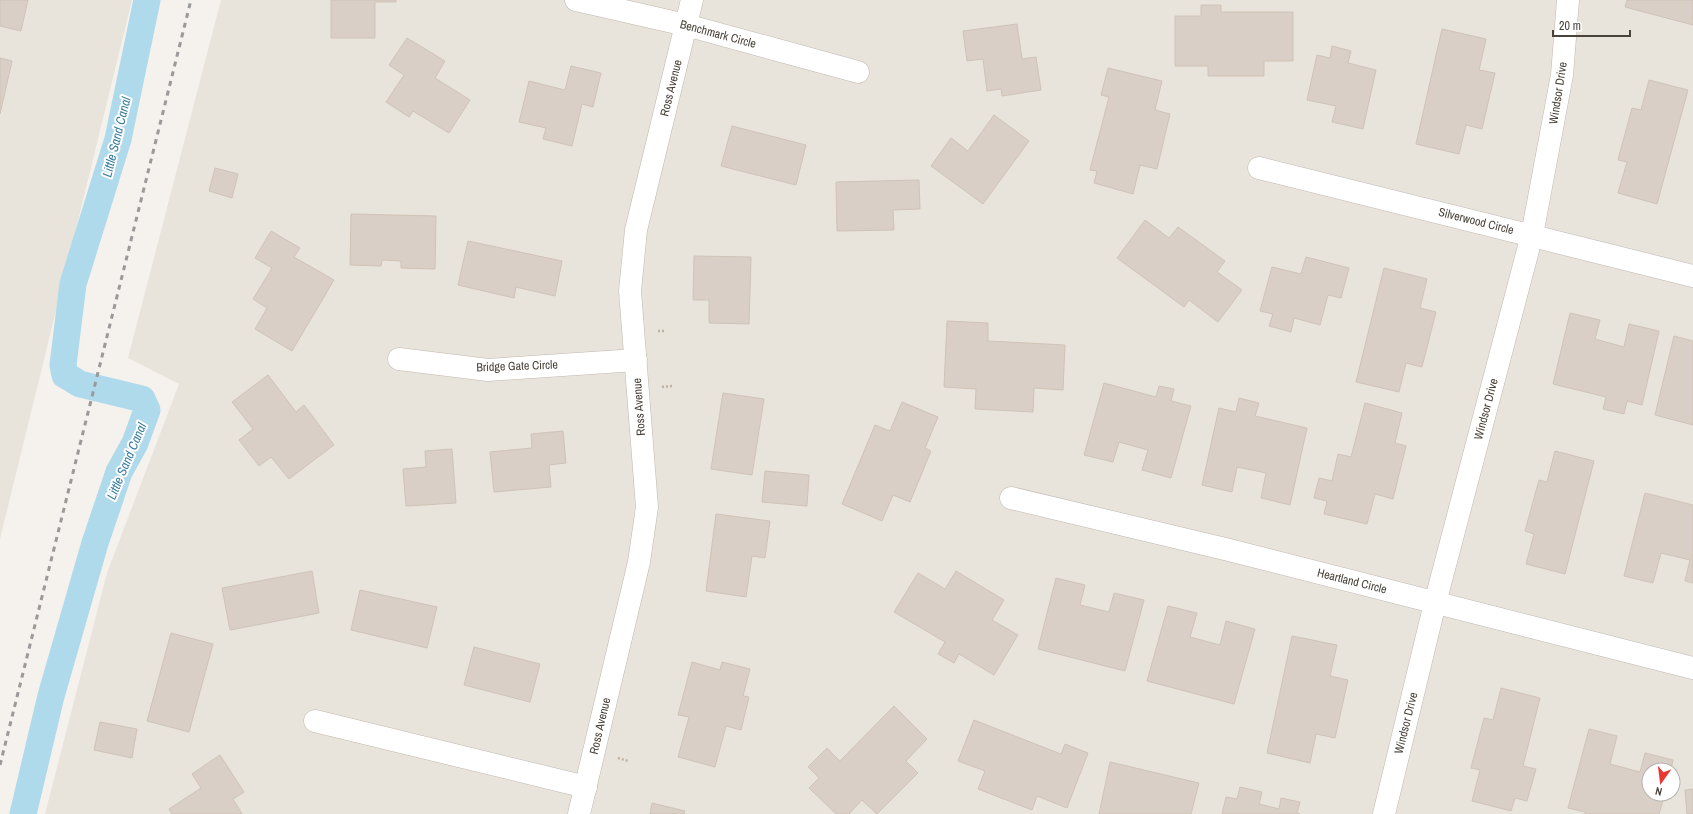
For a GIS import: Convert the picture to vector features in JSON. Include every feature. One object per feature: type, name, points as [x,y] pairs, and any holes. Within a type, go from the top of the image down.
[{"type":"street","name":"Benchmark Circle","points":[[576,0],[686,25],[858,72]]},
{"type":"street","name":"Ross Avenue","points":[[579,814],[639,562],[647,507],[630,291],[636,230],[692,0]]},
{"type":"street","name":"Windsor Drive","points":[[1384,814],[1435,603],[1532,235],[1562,75],[1568,0]]},
{"type":"street","name":"Silverwood Circle","points":[[1259,168],[1693,276]]},
{"type":"street","name":"Bridge Gate Circle","points":[[399,359],[488,370],[636,360]]},
{"type":"street","name":"Heartland Circle","points":[[1011,498],[1225,549],[1693,668]]},
{"type":"street","points":[[315,721],[586,786]]},
{"type":"path","points":[[660,388],[672,386]]},
{"type":"path","points":[[617,758],[628,761]]},
{"type":"shaded area","points":[[0,0],[132,0],[0,539]]},
{"type":"shaded area","points":[[221,0],[1693,0],[1693,814],[45,814],[107,573],[179,384],[128,358]]},
{"type":"building","points":[[0,0],[28,0],[21,31],[0,26]]},
{"type":"building","points":[[331,0],[396,0],[396,2],[375,2],[375,38],[331,38]]},
{"type":"building","points":[[1627,0],[1693,0],[1693,25],[1625,7]]},
{"type":"building","points":[[1201,5],[1221,5],[1221,12],[1293,12],[1293,61],[1264,61],[1264,76],[1208,76],[1208,66],[1175,66],[1175,16],[1201,16]]},
{"type":"building","points":[[1017,24],[1022,59],[1036,57],[1041,90],[1002,96],[1001,89],[987,91],[983,59],[967,61],[963,31]]},
{"type":"building","points":[[1442,29],[1486,39],[1479,70],[1495,73],[1482,129],[1466,125],[1459,154],[1416,144]]},
{"type":"building","points":[[407,38],[445,61],[435,78],[470,100],[449,133],[413,111],[409,117],[386,102],[404,75],[389,65]]},
{"type":"building","points":[[1332,46],[1351,51],[1348,63],[1376,70],[1363,129],[1332,122],[1336,106],[1307,100],[1317,55],[1330,58]]},
{"type":"building","points":[[0,58],[12,61],[0,114]]},
{"type":"building","points":[[571,66],[601,73],[593,107],[582,104],[572,146],[543,139],[546,128],[519,122],[529,81],[565,90]]},
{"type":"building","points":[[1108,68],[1162,81],[1155,110],[1170,114],[1157,169],[1140,165],[1133,194],[1094,183],[1097,171],[1090,170],[1109,97],[1101,95]]},
{"type":"building","points":[[1649,80],[1688,90],[1657,204],[1618,193],[1627,162],[1618,160],[1632,108],[1641,110]]},
{"type":"building","points":[[994,115],[1029,141],[983,204],[931,166],[951,138],[968,151]]},
{"type":"building","points":[[732,126],[806,145],[796,185],[721,166]]},
{"type":"building","points":[[215,168],[238,174],[232,198],[209,191]]},
{"type":"building","points":[[919,180],[920,209],[893,210],[894,230],[837,231],[836,182]]},
{"type":"building","points":[[351,214],[436,216],[435,269],[401,268],[401,261],[382,260],[381,266],[350,265]]},
{"type":"building","points":[[1145,220],[1169,238],[1178,227],[1225,261],[1217,272],[1242,290],[1218,322],[1189,300],[1184,307],[1117,258]]},
{"type":"building","points":[[271,231],[300,248],[294,257],[334,280],[292,351],[255,329],[267,308],[253,299],[272,268],[255,258]]},
{"type":"building","points":[[468,241],[562,261],[555,296],[516,287],[514,298],[458,285]]},
{"type":"building","points":[[694,256],[751,257],[749,324],[709,323],[709,300],[693,300]]},
{"type":"building","points":[[1306,257],[1349,268],[1341,298],[1328,295],[1320,325],[1294,318],[1291,332],[1269,326],[1273,314],[1260,311],[1272,267],[1301,274]]},
{"type":"building","points":[[1384,268],[1427,279],[1420,308],[1436,312],[1422,367],[1406,363],[1399,392],[1356,382]]},
{"type":"building","points":[[1570,313],[1600,320],[1595,339],[1624,347],[1629,324],[1659,331],[1642,405],[1627,401],[1624,414],[1603,409],[1606,397],[1553,384]]},
{"type":"building","points":[[947,321],[988,323],[988,341],[1065,345],[1063,390],[1034,388],[1033,412],[975,409],[976,389],[944,387]]},
{"type":"building","points":[[1674,336],[1693,341],[1693,425],[1655,415]]},
{"type":"building","points":[[268,375],[296,412],[304,405],[334,445],[289,479],[271,457],[259,466],[239,440],[253,429],[232,402]]},
{"type":"building","points":[[1104,383],[1156,397],[1159,386],[1174,389],[1171,401],[1191,406],[1171,478],[1142,470],[1148,450],[1119,442],[1113,462],[1084,455]]},
{"type":"building","points":[[723,393],[764,399],[752,475],[711,469]]},
{"type":"building","points":[[1239,398],[1259,403],[1255,416],[1307,428],[1290,505],[1261,498],[1266,473],[1237,467],[1232,492],[1202,485],[1219,408],[1236,412]]},
{"type":"building","points":[[902,402],[938,417],[925,448],[931,451],[910,502],[893,495],[882,521],[842,504],[875,425],[890,431]]},
{"type":"building","points":[[1365,403],[1402,413],[1395,443],[1406,446],[1393,499],[1375,494],[1367,524],[1324,514],[1327,501],[1314,498],[1319,478],[1332,481],[1338,454],[1351,457]]},
{"type":"building","points":[[563,431],[566,463],[549,465],[551,487],[494,492],[490,452],[532,448],[531,434]]},
{"type":"building","points":[[452,449],[456,503],[406,506],[403,469],[426,467],[425,451]]},
{"type":"building","points":[[1555,451],[1594,461],[1565,574],[1526,564],[1534,534],[1525,531],[1539,480],[1547,482]]},
{"type":"building","points":[[765,471],[809,475],[807,506],[762,502]]},
{"type":"building","points":[[1645,493],[1693,505],[1693,583],[1685,581],[1690,560],[1661,553],[1653,583],[1624,576]]},
{"type":"building","points":[[716,514],[770,521],[765,558],[752,556],[746,597],[706,591]]},
{"type":"building","points":[[312,571],[319,613],[230,630],[222,588]]},
{"type":"building","points":[[956,571],[1004,600],[992,620],[1018,635],[994,675],[959,654],[954,663],[938,654],[945,642],[894,612],[918,573],[945,589]]},
{"type":"building","points":[[1056,578],[1085,585],[1080,605],[1109,612],[1114,593],[1144,600],[1125,671],[1038,649]]},
{"type":"building","points":[[360,590],[437,607],[427,648],[351,630]]},
{"type":"building","points":[[1168,606],[1197,613],[1190,637],[1220,645],[1226,621],[1255,629],[1234,704],[1147,681]]},
{"type":"building","points":[[171,633],[213,644],[189,732],[147,721]]},
{"type":"building","points":[[1292,636],[1337,645],[1330,676],[1348,680],[1335,738],[1316,734],[1310,763],[1267,753]]},
{"type":"building","points":[[474,647],[540,664],[530,702],[464,685]]},
{"type":"building","points":[[692,662],[720,670],[722,662],[750,669],[743,696],[749,697],[741,730],[726,726],[715,767],[678,757],[689,717],[678,715]]},
{"type":"building","points":[[1501,688],[1540,698],[1523,766],[1536,769],[1527,801],[1515,798],[1511,811],[1472,801],[1480,770],[1471,768],[1484,718],[1493,720]]},
{"type":"building","points":[[894,706],[927,739],[906,761],[918,773],[877,814],[862,800],[849,814],[836,814],[809,788],[819,778],[808,767],[827,748],[840,761]]},
{"type":"building","points":[[974,720],[1061,754],[1065,744],[1088,753],[1067,808],[1037,796],[1032,810],[978,789],[985,771],[958,761]]},
{"type":"building","points":[[100,722],[137,729],[132,758],[94,750]]},
{"type":"building","points":[[1589,729],[1617,736],[1610,764],[1640,772],[1641,768],[1641,802],[1663,802],[1659,814],[1585,814],[1585,812],[1568,808]]},
{"type":"building","points":[[1645,753],[1673,760],[1673,762],[1643,762]]},
{"type":"building","points":[[220,755],[244,792],[233,799],[242,814],[172,814],[169,809],[201,788],[192,774]]},
{"type":"building","points":[[1110,762],[1199,783],[1191,814],[1099,814]]},
{"type":"building","points":[[1240,787],[1262,792],[1259,804],[1279,809],[1281,798],[1300,802],[1297,813],[1300,814],[1222,814],[1226,797],[1237,799]]},
{"type":"building","points":[[1693,789],[1693,814],[1687,814],[1685,790]]},
{"type":"building","points":[[652,803],[685,811],[684,814],[650,814]]},
{"type":"waterway","name":"Little Sand Canal","points":[[23,814],[51,696],[95,543],[119,472],[135,443],[147,410],[142,399],[80,384],[65,375],[63,365],[73,284],[118,139],[147,0]]},
{"type":"railway","points":[[0,765],[191,0]]}]
